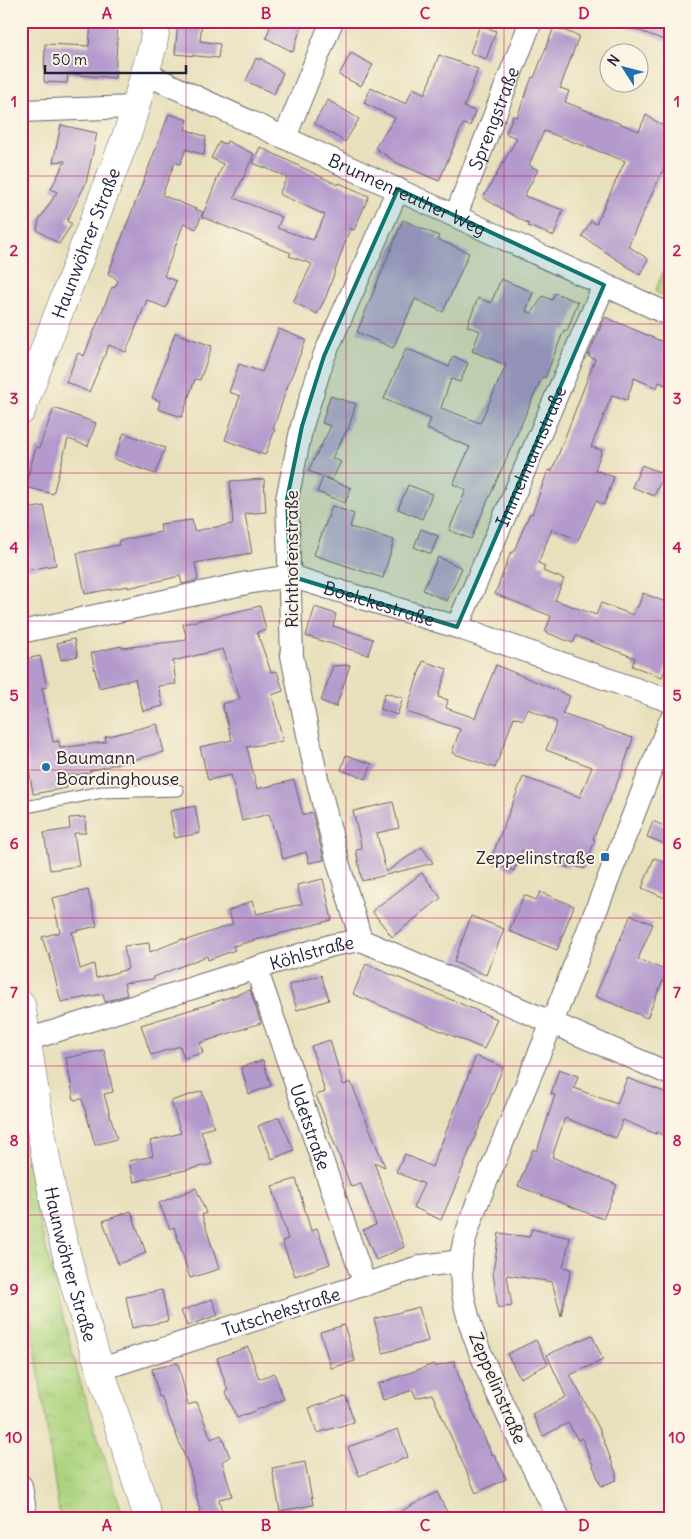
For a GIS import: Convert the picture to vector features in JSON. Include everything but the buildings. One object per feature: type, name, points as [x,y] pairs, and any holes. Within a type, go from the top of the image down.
[{"type":"street","name":"Haunwöhrer Straße","points":[[140,21],[144,73]]},
{"type":"street","name":"Haunwöhrer Straße","points":[[21,411],[120,152],[153,45],[157,21]]},
{"type":"street","points":[[285,137],[332,21]]},
{"type":"street","name":"Sprengstraße","points":[[456,215],[531,21]]},
{"type":"street","name":"Brunnenreuther Weg","points":[[144,73],[670,315]]},
{"type":"street","points":[[21,111],[135,107]]},
{"type":"street","name":"Richthofenstraße","points":[[361,940],[338,862],[316,774],[294,665],[290,614],[287,499],[302,426],[324,356],[398,189]]},
{"type":"street","name":"Immelmannstraße","points":[[457,628],[604,284]]},
{"type":"street","name":"Boelckestraße","points":[[21,632],[247,583],[290,576],[457,628],[670,701]]},
{"type":"street","name":"Zeppelinstraße","points":[[559,1518],[517,1436],[476,1344],[462,1287],[461,1261],[465,1237],[476,1206],[552,1023],[670,721]]},
{"type":"street","name":"Köhlstraße","points":[[27,1040],[256,968],[333,945],[361,940],[670,1074]]},
{"type":"street","name":"Udetstraße","points":[[256,968],[365,1285]]},
{"type":"street","name":"Haunwöhrer Straße","points":[[21,1004],[55,1206],[84,1314],[148,1518]]},
{"type":"street","name":"Tutschekstraße","points":[[101,1369],[124,1360],[422,1266],[461,1261]]},
{"type":"street","points":[[21,1486],[26,1518]]},
{"type":"lane","points":[[21,808],[102,792],[178,790]]},
{"type":"highlighted area","points":[[398,189],[604,285],[457,627],[290,576],[287,499],[302,426],[324,356]]},
{"type":"green space","points":[[670,256],[670,299],[655,292]]},
{"type":"green space","points":[[21,1123],[37,1213],[80,1382],[124,1518],[60,1518],[21,1239]]},
{"type":"place","name":"Baumann Boardinghouse","points":[[46,767]]},
{"type":"place","name":"Zeppelinstraße","points":[[605,857]]}]
